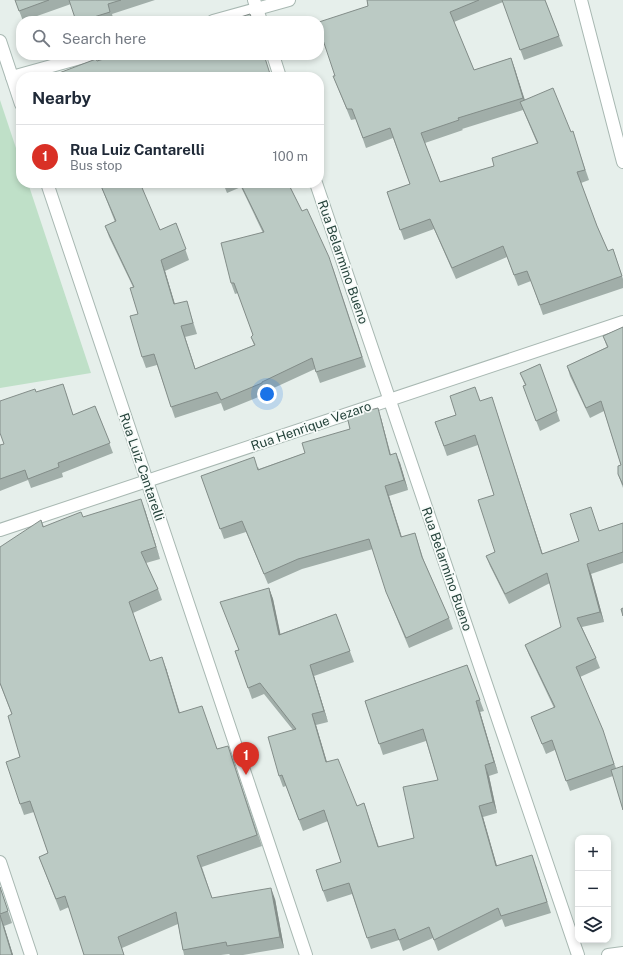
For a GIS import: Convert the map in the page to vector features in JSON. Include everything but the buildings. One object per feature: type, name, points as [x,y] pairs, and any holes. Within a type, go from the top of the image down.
[{"type":"street","points":[[225,16],[255,4],[289,0]]},
{"type":"street","points":[[581,0],[623,162]]},
{"type":"street","points":[[255,4],[259,16]]},
{"type":"street","points":[[0,41],[16,89]]},
{"type":"street","points":[[30,72],[74,60]]},
{"type":"street","points":[[275,60],[278,72]]},
{"type":"street","points":[[12,77],[16,76]]},
{"type":"street","name":"Rua Luiz Cantarelli","points":[[49,188],[306,955]]},
{"type":"street","name":"Rua Belarmino Bueno","points":[[318,188],[578,955]]},
{"type":"street","name":"Rua Henrique Vezaro","points":[[0,530],[623,322]]},
{"type":"street","points":[[0,862],[31,955]]},
{"type":"street","points":[[608,955],[623,953]]},
{"type":"green space","points":[[0,100],[16,148],[16,188],[30,188],[91,373],[0,388]]},
{"type":"place","name":"Rua Luiz Cantarelli","points":[[246,775]]}]
